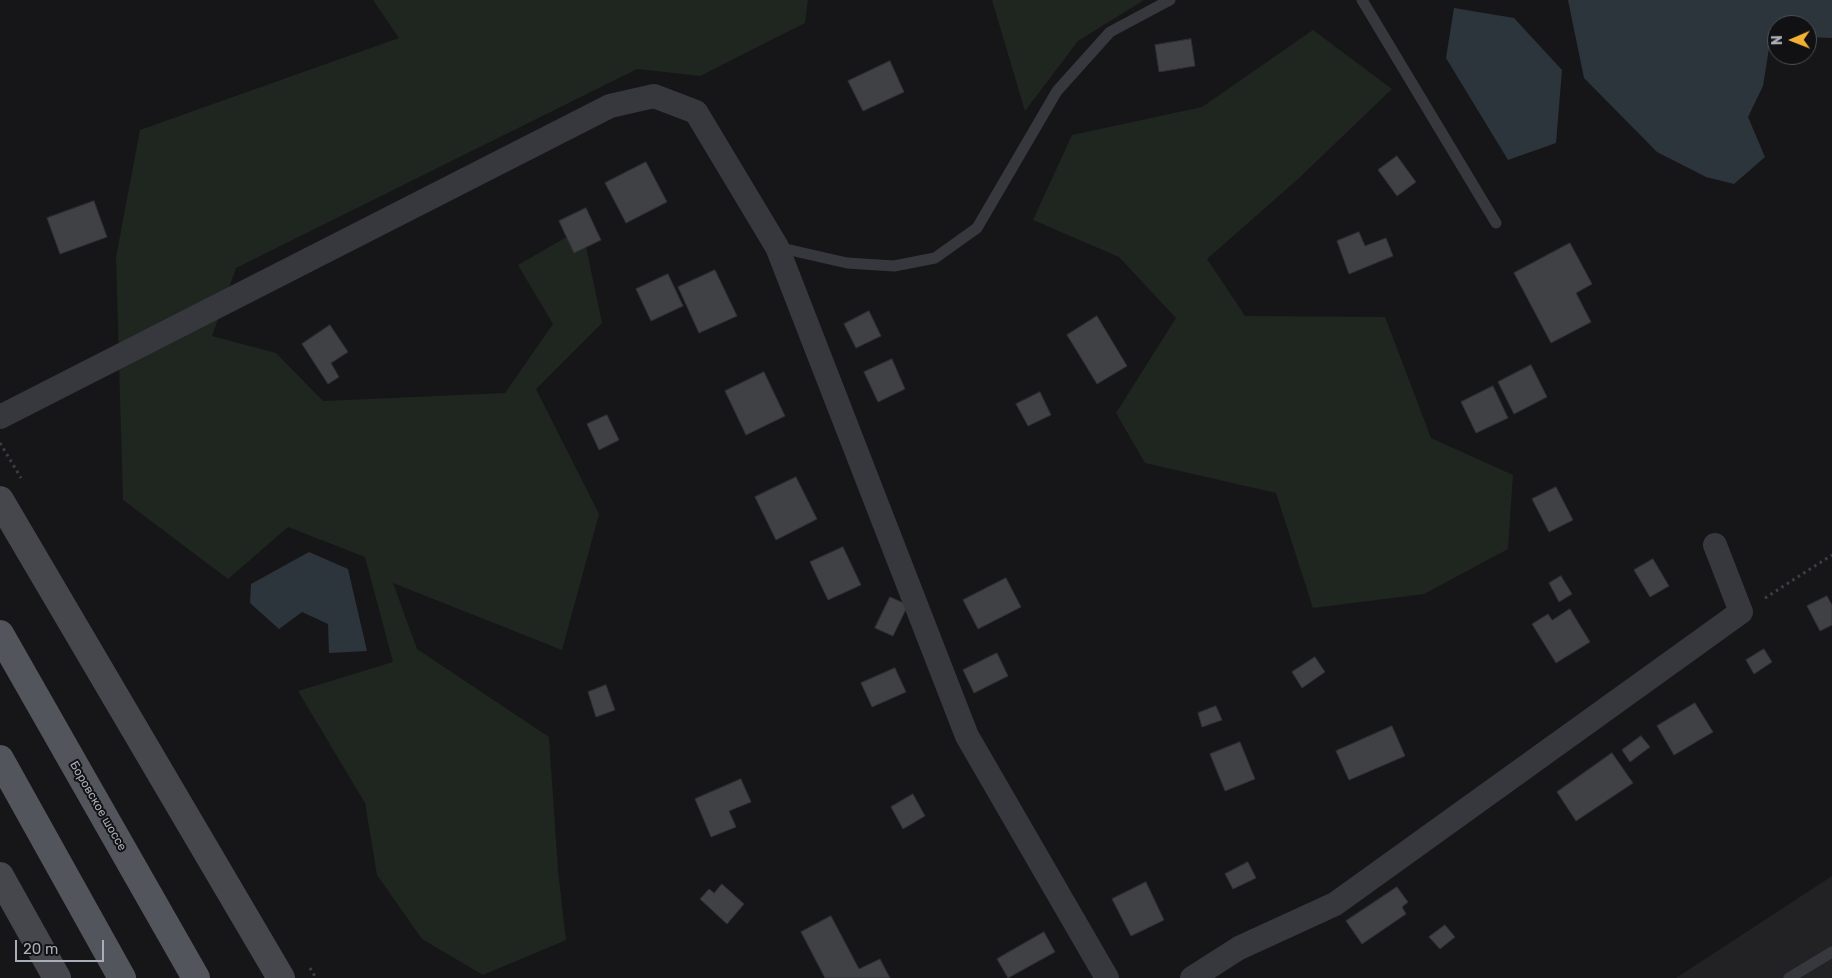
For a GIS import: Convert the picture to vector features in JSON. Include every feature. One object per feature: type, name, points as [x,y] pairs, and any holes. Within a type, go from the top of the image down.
[{"type":"main road","points":[[0,500],[281,978]]},
{"type":"main road","name":"Боровское шоссе","points":[[2,637],[196,978]]},
{"type":"main road","points":[[0,759],[122,978]]},
{"type":"main road","points":[[0,876],[57,978]]},
{"type":"street","points":[[0,417],[610,106],[654,96],[696,112],[778,247],[967,736],[1107,978]]},
{"type":"street","points":[[1192,978],[1239,948],[1335,904],[1741,612],[1715,545]]},
{"type":"lane","points":[[778,247],[847,263],[894,266],[935,258],[977,228],[1057,91],[1110,32],[1170,0]]},
{"type":"lane","points":[[1362,0],[1496,223]]},
{"type":"lane","points":[[1789,978],[1832,952]]},
{"type":"path","points":[[1741,612],[1788,585],[1832,555]]},
{"type":"shaded area","points":[[373,0],[808,0],[805,23],[700,76],[637,69],[236,268],[212,336],[276,353],[323,401],[505,393],[553,324],[518,265],[582,228],[602,323],[536,389],[599,514],[562,650],[393,583],[417,649],[549,737],[558,871],[566,940],[483,975],[422,939],[377,875],[365,803],[298,691],[393,662],[365,557],[288,527],[228,579],[123,500],[116,257],[140,130],[399,38]]},
{"type":"shaded area","points":[[992,0],[1144,0],[1078,41],[1025,111]]},
{"type":"shaded area","points":[[1568,0],[1832,0],[1832,38],[1817,37],[1817,15],[1767,15],[1767,61],[1763,86],[1748,117],[1765,157],[1734,184],[1706,177],[1657,152],[1584,78]]},
{"type":"shaded area","points":[[1454,8],[1514,18],[1562,70],[1556,143],[1508,160],[1446,58]]},
{"type":"shaded area","points":[[1313,30],[1392,89],[1298,179],[1207,259],[1245,316],[1385,317],[1431,438],[1513,475],[1508,549],[1424,594],[1313,608],[1276,493],[1145,463],[1116,413],[1176,318],[1119,257],[1033,220],[1072,135],[1202,107]]},
{"type":"shaded area","points":[[309,552],[348,569],[367,651],[329,653],[328,624],[302,612],[279,629],[250,603],[251,584]]},
{"type":"shaded area","points":[[1832,876],[1832,978],[1676,978]]},
{"type":"building","points":[[1191,39],[1195,66],[1159,72],[1155,45]]},
{"type":"building","points":[[890,61],[904,92],[863,111],[848,81]]},
{"type":"building","points":[[1397,156],[1416,182],[1397,196],[1378,170]]},
{"type":"building","points":[[646,162],[667,202],[626,223],[605,183]]},
{"type":"building","points":[[94,201],[107,237],[60,254],[47,218]]},
{"type":"building","points":[[586,208],[601,240],[574,253],[559,221]]},
{"type":"building","points":[[1359,232],[1365,246],[1386,238],[1393,256],[1349,274],[1337,241]]},
{"type":"building","points":[[1570,243],[1592,284],[1576,293],[1591,322],[1551,343],[1514,273]]},
{"type":"building","points":[[715,270],[737,316],[699,333],[678,287]]},
{"type":"building","points":[[668,274],[683,306],[651,321],[636,289]]},
{"type":"building","points":[[869,311],[881,336],[856,348],[844,324]]},
{"type":"building","points":[[1097,316],[1127,366],[1097,384],[1067,335]]},
{"type":"building","points":[[330,325],[348,352],[331,363],[339,377],[328,384],[302,344]]},
{"type":"building","points":[[892,359],[905,389],[878,402],[864,372]]},
{"type":"building","points":[[1531,365],[1547,397],[1514,414],[1498,382]]},
{"type":"building","points":[[764,372],[785,416],[746,435],[725,391]]},
{"type":"building","points":[[1493,386],[1508,418],[1476,433],[1461,402]]},
{"type":"building","points":[[1040,392],[1051,415],[1028,426],[1016,404]]},
{"type":"building","points":[[607,415],[619,440],[599,450],[587,424]]},
{"type":"building","points":[[796,477],[817,519],[776,540],[755,497]]},
{"type":"building","points":[[1556,487],[1573,520],[1549,532],[1532,499]]},
{"type":"building","points":[[843,547],[861,585],[828,600],[810,562]]},
{"type":"building","points":[[1653,559],[1669,586],[1650,597],[1634,570]]},
{"type":"building","points":[[1561,576],[1572,594],[1559,602],[1549,583]]},
{"type":"building","points":[[1006,578],[1021,607],[978,629],[963,600]]},
{"type":"building","points":[[1827,596],[1832,605],[1832,625],[1820,631],[1807,606]]},
{"type":"building","points":[[890,597],[908,605],[893,636],[875,628]]},
{"type":"building","points":[[1570,609],[1590,642],[1556,663],[1532,624],[1548,614],[1552,620]]},
{"type":"building","points":[[1764,649],[1772,662],[1754,674],[1746,660]]},
{"type":"building","points":[[997,653],[1008,676],[974,693],[963,670]]},
{"type":"building","points":[[1315,657],[1325,672],[1302,688],[1292,672]]},
{"type":"building","points":[[895,668],[906,692],[872,707],[861,683]]},
{"type":"building","points":[[606,685],[615,710],[596,717],[588,692]]},
{"type":"building","points":[[1695,703],[1713,732],[1674,755],[1657,726]]},
{"type":"building","points":[[1216,706],[1222,720],[1202,727],[1198,713]]},
{"type":"building","points":[[1392,726],[1405,756],[1349,780],[1336,751]]},
{"type":"building","points":[[1641,736],[1650,747],[1630,762],[1622,750]]},
{"type":"building","points":[[1240,742],[1255,779],[1225,791],[1210,754]]},
{"type":"building","points":[[1612,753],[1633,783],[1576,821],[1557,792]]},
{"type":"building","points":[[741,779],[751,802],[729,811],[736,827],[711,837],[695,799]]},
{"type":"building","points":[[913,794],[925,816],[903,829],[891,807]]},
{"type":"building","points":[[1248,862],[1256,878],[1233,889],[1225,874]]},
{"type":"building","points":[[1146,882],[1164,920],[1131,936],[1112,899]]},
{"type":"building","points":[[722,884],[744,904],[727,924],[700,899],[709,889],[714,893]]},
{"type":"building","points":[[1397,887],[1408,902],[1402,907],[1406,914],[1362,944],[1346,921]]},
{"type":"building","points":[[831,916],[859,969],[880,959],[890,978],[825,978],[801,932]]},
{"type":"building","points":[[1445,925],[1455,937],[1440,949],[1429,937]]},
{"type":"building","points":[[1044,932],[1055,952],[1008,978],[997,959]]}]
